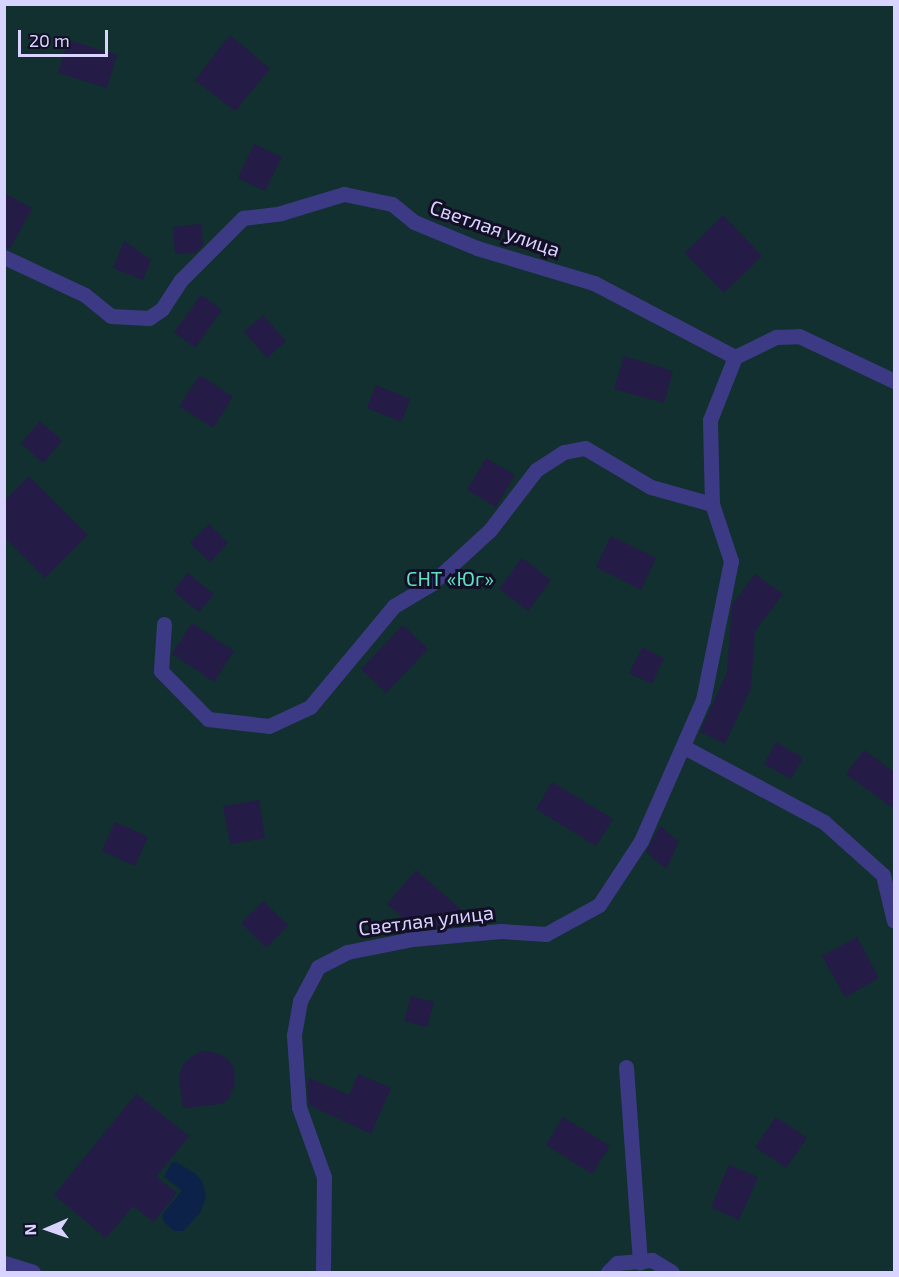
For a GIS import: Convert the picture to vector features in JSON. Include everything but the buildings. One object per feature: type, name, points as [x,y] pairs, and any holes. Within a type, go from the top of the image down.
[{"type":"street","name":"Светлая улица","points":[[4,257],[85,295],[111,316],[149,318],[162,309],[181,280],[243,218],[281,213],[344,194],[392,204],[414,222],[477,248],[594,284],[735,357],[710,420],[712,504],[731,561],[703,700],[641,841],[599,905],[546,934],[501,931],[412,939],[346,952],[318,967],[300,1001],[294,1035],[299,1107],[324,1176],[323,1272]]},
{"type":"street","points":[[735,357],[776,337],[799,336],[894,381]]},
{"type":"street","points":[[164,624],[161,672],[208,719],[269,726],[310,707],[394,606],[431,584],[490,531],[536,470],[564,452],[585,448],[651,487],[712,504]]},
{"type":"street","points":[[684,747],[825,822],[883,875],[894,921]]},
{"type":"street","points":[[626,1067],[640,1262]]},
{"type":"street","points":[[608,1272],[617,1263],[652,1260],[672,1272]]},
{"type":"street","points":[[4,1263],[33,1272]]},
{"type":"green space","name":"СНТ «Юг»","points":[[5,5],[894,5],[894,1272],[5,1272]]},
{"type":"water","points":[[176,1162],[196,1174],[203,1183],[206,1197],[200,1213],[183,1231],[174,1231],[164,1222],[162,1215],[182,1190],[164,1177],[171,1163]]}]
